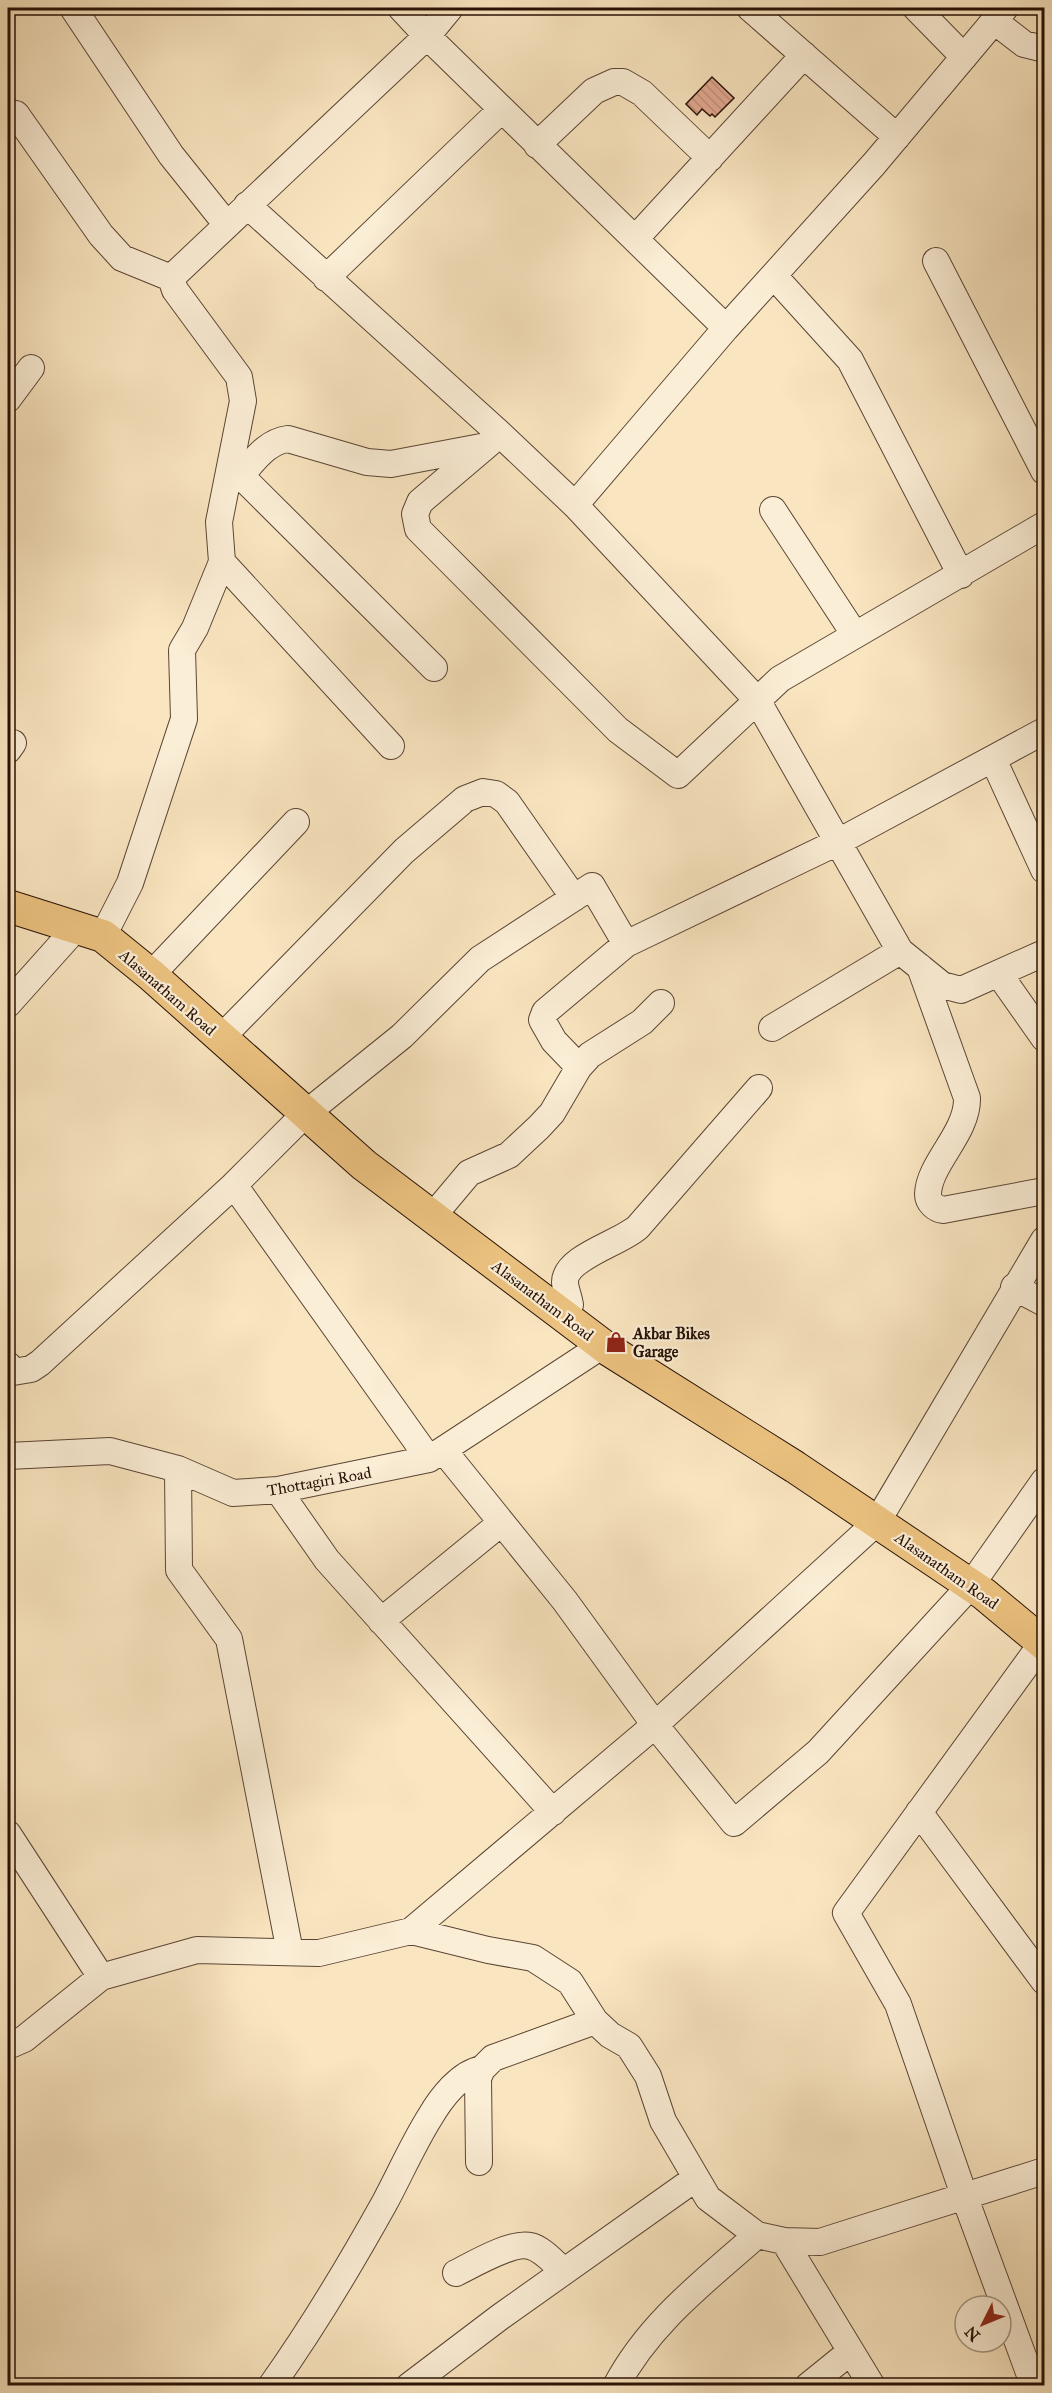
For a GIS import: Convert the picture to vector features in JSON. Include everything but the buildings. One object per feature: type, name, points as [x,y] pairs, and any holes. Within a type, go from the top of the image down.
[{"type":"main road","points":[[8,906],[90,932]]},
{"type":"main road","name":"Alasanatham Road","points":[[90,932],[151,975],[364,1166],[564,1316],[603,1345],[877,1521],[971,1585],[1044,1643]]},
{"type":"street","points":[[73,8],[171,155],[226,225]]},
{"type":"street","points":[[401,8],[501,110],[726,328]]},
{"type":"street","points":[[171,278],[427,36],[450,8]]},
{"type":"street","points":[[750,8],[897,138]]},
{"type":"street","points":[[916,8],[964,57]]},
{"type":"street","points":[[574,504],[726,328],[897,138],[999,14],[1024,44],[1044,49]]},
{"type":"street","points":[[635,239],[804,55]]},
{"type":"street","points":[[537,145],[594,91],[614,82],[623,82],[642,93],[710,158]]},
{"type":"street","points":[[326,278],[501,110]]},
{"type":"street","points":[[8,1004],[90,932],[130,883],[184,719],[182,650],[195,628],[222,562],[219,522],[236,471],[243,401],[239,377],[175,290],[171,278],[122,258],[101,235],[10,112]]},
{"type":"street","points":[[247,205],[493,440],[574,504],[757,700],[900,951],[942,985],[961,990],[1044,953]]},
{"type":"street","points":[[936,261],[1044,471]]},
{"type":"street","points":[[774,276],[849,360],[961,575]]},
{"type":"street","points":[[8,399],[31,368]]},
{"type":"street","points":[[236,471],[276,440],[288,439],[367,462],[391,464],[493,440]]},
{"type":"street","points":[[493,440],[420,502],[416,514],[418,529],[618,730],[678,775],[780,679],[1044,525]]},
{"type":"street","points":[[236,471],[434,668]]},
{"type":"street","points":[[773,510],[855,635]]},
{"type":"street","points":[[222,562],[391,746]]},
{"type":"street","points":[[579,1067],[554,1041],[542,1020],[545,1012],[626,944],[838,842],[1044,731]]},
{"type":"street","points":[[993,759],[1044,870]]},
{"type":"street","points":[[221,1038],[404,851],[465,799],[483,792],[496,794],[507,802],[574,898]]},
{"type":"street","points":[[151,975],[296,822]]},
{"type":"street","points":[[8,1365],[13,1372],[21,1372],[40,1363],[234,1185],[304,1114],[402,1035],[480,959],[592,886],[626,944]]},
{"type":"street","points":[[772,1028],[900,951]]},
{"type":"street","points":[[920,967],[967,1098],[966,1113],[936,1171],[928,1194],[930,1201],[938,1209],[943,1210],[1044,1191]]},
{"type":"street","points":[[999,974],[1044,1038]]},
{"type":"street","points":[[432,1216],[469,1173],[509,1155],[539,1127],[565,1095],[579,1067],[590,1055],[642,1022],[661,1003]]},
{"type":"street","points":[[564,1316],[570,1305],[565,1282],[571,1268],[580,1259],[616,1243],[638,1227],[759,1088]]},
{"type":"street","points":[[234,1185],[437,1455],[501,1523],[565,1601],[655,1725],[734,1823],[818,1752],[971,1585],[1044,1481]]},
{"type":"street","points":[[8,2046],[24,2039],[101,1977],[197,1950],[320,1953],[411,1931],[655,1725],[877,1521],[1044,1240]]},
{"type":"street","points":[[1014,1287],[1044,1304]]},
{"type":"street","name":"Thottagiri Road","points":[[8,1456],[110,1451],[178,1469],[233,1493],[278,1490],[437,1455],[603,1345]]},
{"type":"street","points":[[178,1469],[179,1570],[229,1639],[290,1952]]},
{"type":"street","points":[[278,1490],[327,1560],[553,1812]]},
{"type":"street","points":[[381,1621],[501,1523]]},
{"type":"street","points":[[1034,2385],[965,2198],[898,2004],[846,1913],[1044,1643]]},
{"type":"street","points":[[920,1812],[1044,1981]]},
{"type":"street","points":[[8,1834],[101,1977]]},
{"type":"street","points":[[411,1931],[488,1950],[533,1958],[570,1983],[595,2021],[610,2035],[629,2046],[648,2076],[663,2121],[708,2198],[757,2235],[784,2241],[820,2242],[965,2198],[1044,2171]]},
{"type":"street","points":[[271,2385],[332,2292],[385,2202],[430,2117],[459,2082],[472,2071],[482,2068],[493,2058],[595,2021]]},
{"type":"street","points":[[479,2162],[478,2078],[482,2068]]},
{"type":"street","points":[[409,2385],[696,2178]]},
{"type":"street","points":[[616,2385],[630,2359],[657,2325],[757,2235]]},
{"type":"street","points":[[784,2241],[850,2352],[873,2385]]},
{"type":"street","points":[[456,2273],[482,2259],[523,2245],[532,2246],[545,2254],[564,2271]]},
{"type":"street","points":[[808,2385],[850,2352]]},
{"type":"place","name":"Akbar Bikes Garage","points":[[616,1342]]}]
